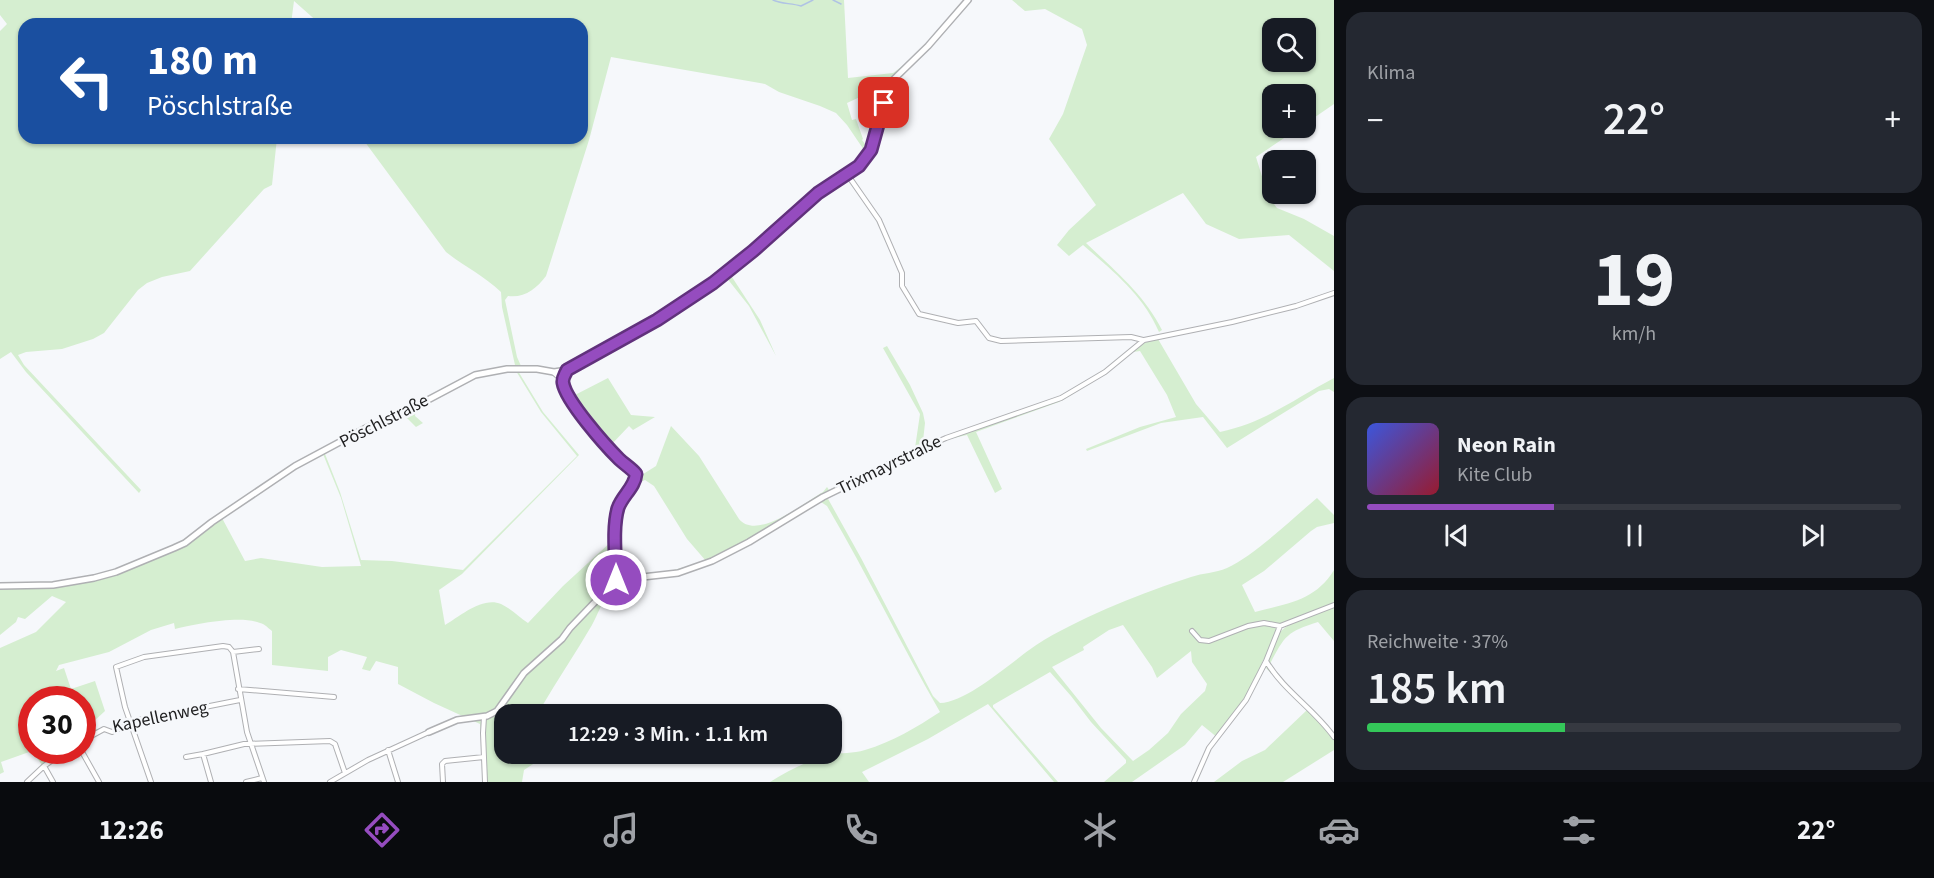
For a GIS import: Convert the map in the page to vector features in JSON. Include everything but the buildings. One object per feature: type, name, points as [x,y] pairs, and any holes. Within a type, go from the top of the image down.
[{"type":"street","points":[[562,381],[567,370],[647,325],[713,283],[753,251],[813,197],[862,163],[869,154],[892,81],[928,46],[968,0]]},
{"type":"street","points":[[847,174],[879,220],[902,273],[902,286],[919,314],[958,323],[976,321],[989,338],[1000,341],[1125,337],[1144,340]]},
{"type":"street","name":"Trixmayrstraße","points":[[616,580],[678,573],[712,561],[749,542],[817,500],[923,448],[1061,398],[1105,372],[1144,340],[1232,322],[1296,306],[1334,293]]},
{"type":"street","name":"Pöschlstraße","points":[[0,586],[36,587],[69,583],[126,568],[185,543],[223,514],[295,466],[366,428],[407,411],[463,380],[486,372],[507,369],[537,369],[554,372],[567,370]]},
{"type":"street","points":[[330,782],[338,780],[345,773],[388,750],[429,732],[462,719],[484,717],[493,713],[504,704],[530,667],[562,639],[573,624],[616,580],[616,517],[621,502],[634,483],[636,474],[617,457],[579,413],[562,381],[554,372]]},
{"type":"street","points":[[1192,631],[1196,637],[1205,641],[1248,626],[1264,623],[1280,626],[1334,605]]},
{"type":"street","points":[[1194,782],[1209,748],[1246,700],[1266,661],[1280,626]]},
{"type":"street","points":[[151,782],[130,723],[116,667],[144,657],[226,646],[233,652],[240,700],[250,744],[263,780],[246,782]]},
{"type":"street","points":[[233,652],[259,649]]},
{"type":"street","points":[[1266,661],[1283,684],[1318,717],[1334,737]]},
{"type":"street","points":[[238,689],[334,697]]},
{"type":"street","name":"Kapellenweg","points":[[96,733],[104,729],[112,732],[130,723],[240,700]]},
{"type":"street","points":[[484,717],[485,782]]},
{"type":"street","points":[[186,757],[250,744],[330,741],[334,744],[345,773]]},
{"type":"street","points":[[388,750],[398,782]]},
{"type":"street","points":[[203,754],[211,782]]},
{"type":"street","points":[[442,782],[442,764],[445,761],[484,757]]},
{"type":"street","points":[[27,782],[47,764]]},
{"type":"street","points":[[89,764],[99,782]]},
{"type":"street","points":[[44,766],[53,782]]},
{"type":"green space","points":[[0,0],[844,0],[848,78],[893,73],[912,59],[887,90],[882,89],[862,99],[860,97],[847,103],[852,120],[856,119],[862,140],[872,153],[867,162],[853,173],[855,184],[877,213],[905,277],[900,273],[873,213],[848,180],[843,178],[826,189],[730,274],[760,320],[776,356],[749,306],[726,277],[669,314],[569,373],[565,384],[571,397],[608,378],[631,415],[655,417],[633,430],[629,426],[610,446],[640,476],[656,466],[671,426],[699,456],[739,519],[747,525],[757,526],[768,523],[793,511],[827,487],[829,490],[915,448],[920,414],[883,348],[887,346],[910,385],[923,413],[925,423],[923,441],[927,447],[945,440],[827,497],[933,696],[940,703],[952,701],[979,687],[1033,647],[1078,622],[1154,590],[1227,568],[1261,546],[1317,498],[1334,515],[1334,523],[1317,527],[1311,531],[1264,571],[1242,585],[1255,612],[1309,595],[1327,580],[1334,570],[1334,604],[1285,623],[1276,623],[1274,639],[1248,700],[1218,738],[1202,725],[1185,745],[1132,782],[1104,782],[1126,763],[1126,760],[1050,672],[993,707],[1058,782],[1054,782],[988,704],[928,739],[862,772],[869,782],[770,782],[803,764],[842,764],[842,753],[860,751],[885,743],[940,712],[842,532],[827,506],[821,502],[734,553],[700,568],[619,582],[614,586],[543,704],[494,704],[494,764],[533,764],[524,770],[522,782],[487,782],[480,724],[398,684],[398,667],[376,661],[370,671],[362,669],[367,657],[341,650],[328,657],[328,671],[272,665],[272,631],[265,625],[241,620],[218,621],[175,629],[174,623],[151,630],[109,652],[59,665],[56,671],[64,668],[70,686],[18,686],[18,756],[1,762],[4,772],[0,774],[0,648],[36,632],[66,602],[52,596],[25,619],[18,617],[16,622],[0,635],[0,584],[66,582],[103,574],[147,557],[185,540],[223,511],[240,502],[283,471],[456,381],[488,369],[515,365],[502,307],[501,292],[446,252],[366,144],[588,144],[546,276],[530,292],[520,296],[508,296],[505,300],[521,366],[564,369],[607,347],[688,298],[729,268],[823,186],[859,163],[866,153],[836,113],[779,92],[765,84],[611,57],[588,143],[588,18],[313,18],[294,1],[292,18],[18,18],[18,144],[276,144],[272,185],[264,189],[190,271],[147,283],[138,290],[104,333],[93,339],[62,349],[26,352],[18,355],[24,365],[141,490],[139,493],[26,372],[11,352],[0,359],[0,31],[7,24],[0,15]],"holes":[[[507,370],[516,371],[541,412],[577,456],[463,570],[392,561],[361,560],[340,492],[325,454],[362,432],[404,415],[416,427],[423,423],[415,416],[416,409],[474,377]],[[518,371],[547,373],[557,377],[577,413],[633,477],[615,511],[613,540],[563,586],[528,623],[501,604],[494,602],[472,608],[445,625],[439,590],[462,574],[579,455],[543,412]],[[323,454],[341,498],[361,566],[322,567],[261,558],[245,561],[222,518],[299,466]],[[645,480],[654,486],[687,539],[706,561],[667,572],[621,576],[618,562],[618,528],[621,508],[629,491]],[[1123,625],[1157,678],[1191,651],[1192,662],[1207,684],[1205,691],[1181,714],[1168,733],[1133,761],[1101,728],[1052,667],[1084,650],[1083,647],[1109,630]]]},
{"type":"green space","points":[[1012,0],[1334,0],[1334,104],[1316,116],[1316,84],[1262,84],[1262,138],[1284,138],[1266,150],[1262,150],[1262,153],[1256,157],[1262,176],[1262,204],[1274,204],[1277,208],[1304,219],[1334,236],[1334,271],[1289,235],[1239,239],[1206,224],[1183,193],[1086,243],[1137,294],[1155,317],[1162,330],[1159,332],[1136,295],[1083,245],[1069,256],[1057,245],[1069,230],[1096,205],[1049,139],[1063,114],[1087,45],[1082,29],[1045,9],[1025,11]]},
{"type":"green space","points":[[1158,339],[1196,404],[1220,432],[1266,416],[1334,378],[1334,392],[1329,389],[1319,391],[1227,448],[1203,417],[1161,423],[1087,451],[1086,449],[1140,427],[1176,417],[1167,395],[1140,351],[1133,352],[1143,343]]},
{"type":"green space","points":[[1083,388],[1059,402],[976,432],[1002,489],[995,493],[967,435],[945,440],[1026,413]]},
{"type":"green space","points":[[1334,607],[1334,641],[1318,622],[1308,625],[1288,636],[1270,664],[1268,661],[1271,647],[1283,629],[1301,619]]},
{"type":"green space","points":[[1270,664],[1276,674],[1334,735],[1334,750],[1283,782],[1214,782],[1242,761],[1265,750],[1307,710],[1266,668]]},
{"type":"green space","points":[[95,681],[105,711],[96,719],[96,686],[80,686]]},
{"type":"waterway","points":[[773,0],[801,6],[813,0]]},
{"type":"waterway","points":[[833,0],[841,4]]},
{"type":"route","points":[[616,580],[616,517],[624,496],[634,483],[636,474],[617,457],[575,408],[562,381],[567,370],[657,320],[713,283],[818,193],[862,163],[871,150],[884,103]]}]
